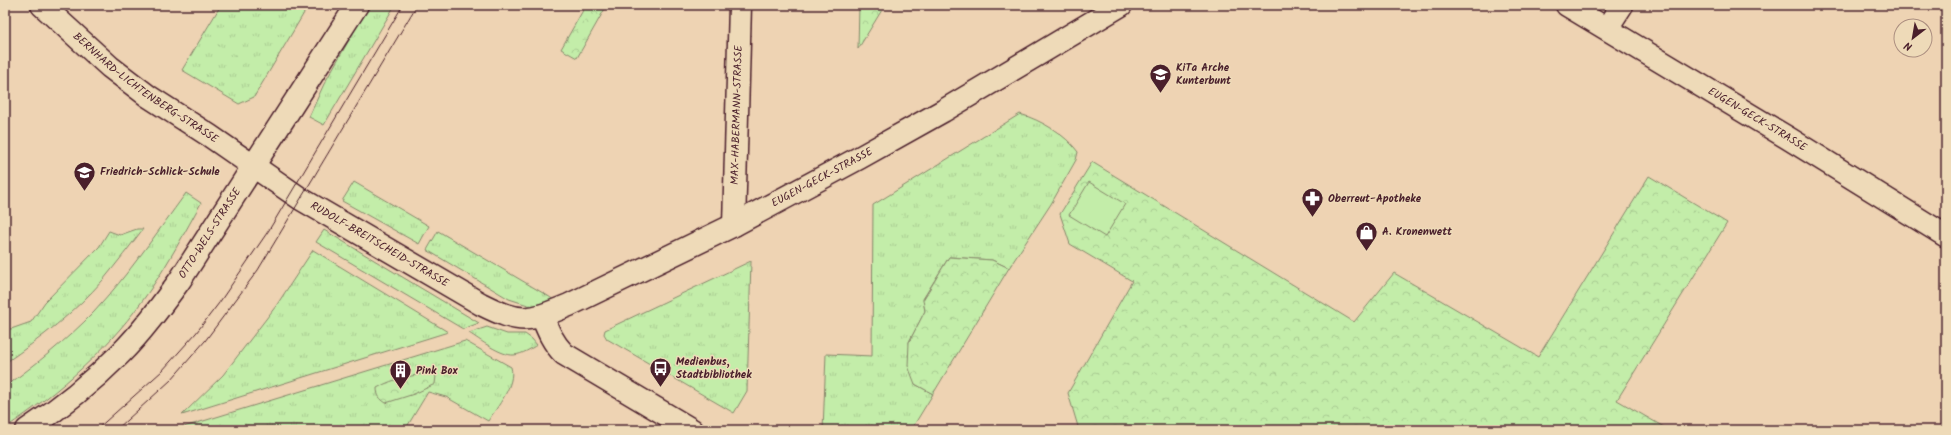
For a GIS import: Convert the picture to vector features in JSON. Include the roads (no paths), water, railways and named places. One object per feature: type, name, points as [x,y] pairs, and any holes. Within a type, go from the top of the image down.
[{"type":"street","name":"BERNHARD-LICHTENBERG-STRASSE","points":[[42,5],[110,67],[148,96],[253,166]]},
{"type":"street","name":"OTTO-WELS-STRASSE","points":[[27,430],[92,379],[120,354],[154,316],[180,280],[356,5]]},
{"type":"street","name":"MAX-HABERMANN-STRASSE","points":[[734,225],[740,5]]},
{"type":"street","name":"EUGEN-GECK-STRASSE","points":[[509,317],[526,319],[542,316],[671,257],[734,225],[943,111],[1121,5]]},
{"type":"street","name":"EUGEN-GECK-STRASSE","points":[[1567,5],[1608,28],[1946,236]]},
{"type":"street","points":[[1608,28],[1622,5]]},
{"type":"street","name":"RUDOLF-BREITSCHEID-STRASSE","points":[[253,166],[331,216],[481,304],[509,317]]},
{"type":"street","points":[[542,316],[550,336],[556,346],[564,354],[692,430]]},
{"type":"tram line","points":[[96,430],[162,371],[196,333],[219,303],[269,230],[403,5]]},
{"type":"tram line","points":[[116,430],[171,380],[205,341],[258,270],[417,5]]},
{"type":"place","name":"KiTa Arche Kunterbunt","points":[[1160,94]]},
{"type":"place","name":"Friedrich-Schlick-Schule","points":[[84,192]]},
{"type":"place","name":"Oberreut-Apotheke","points":[[1312,218]]},
{"type":"place","name":"A. Kronenwett","points":[[1366,252]]},
{"type":"place","name":"Medienbus, Stadtbibliothek","points":[[661,388]]},
{"type":"place","name":"Pink Box","points":[[401,390]]}]
